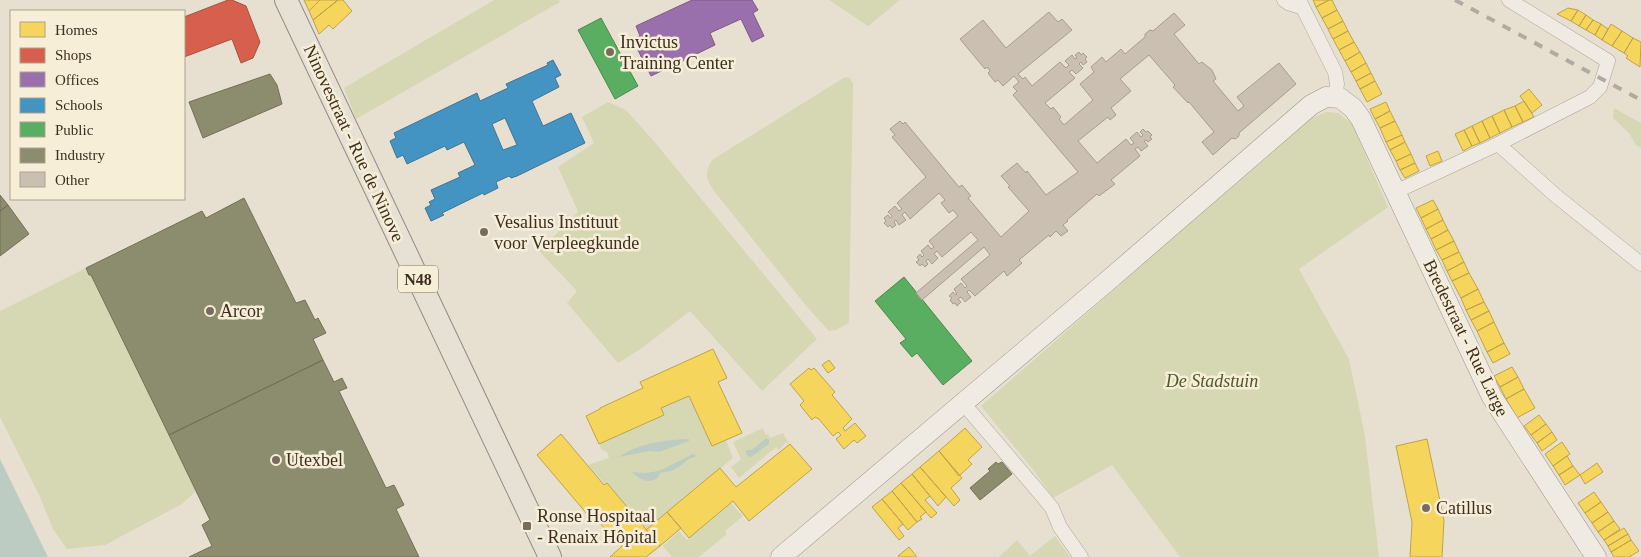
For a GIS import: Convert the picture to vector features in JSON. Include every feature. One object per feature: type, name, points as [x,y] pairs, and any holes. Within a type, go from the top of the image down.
[{"type":"main road","name":"Ninovestraat - Rue de Ninove","points":[[286,0],[550,557]]},
{"type":"street","points":[[781,557],[1311,105],[1326,97],[1335,98],[1337,84],[1335,72],[1300,3],[1288,3],[1284,0]]},
{"type":"street","points":[[1396,192],[1498,144],[1594,94],[1602,79],[1608,61],[1509,0]]},
{"type":"street","name":"Bredestraat - Rue Large","points":[[1335,98],[1340,98],[1353,108],[1361,119],[1492,397],[1596,557]]},
{"type":"street","points":[[1498,144],[1555,195],[1641,264]]},
{"type":"street","points":[[963,403],[1052,508],[1060,526],[1081,557]]},
{"type":"green space","points":[[494,0],[559,0],[560,2],[356,119],[344,88]]},
{"type":"green space","points":[[829,0],[900,0],[868,26]]},
{"type":"green space","points":[[845,77],[850,78],[853,84],[849,323],[836,330],[829,331],[808,308],[714,191],[707,173],[712,160]]},
{"type":"green space","points":[[608,102],[626,110],[652,139],[817,339],[762,391],[690,311],[642,348],[618,363],[567,303],[577,291],[539,251],[578,212],[558,167],[594,143],[582,117]]},
{"type":"green space","points":[[1614,108],[1641,123],[1641,148],[1636,145],[1629,133],[1613,118]]},
{"type":"green space","name":"De Stadstuin","points":[[1326,112],[1338,113],[1352,124],[1388,207],[1299,269],[1349,359],[1365,436],[1379,557],[1180,557],[1112,465],[1053,498],[1035,472],[981,406],[1293,133],[1312,118]]},
{"type":"green space","points":[[86,268],[196,491],[182,504],[105,545],[67,549],[53,529],[40,497],[0,417],[0,311]]},
{"type":"green space","points":[[689,396],[712,446],[726,440],[733,458],[646,530],[588,465],[609,458],[607,452],[602,450],[599,444],[664,415],[661,408]]},
{"type":"green space","points":[[763,428],[766,435],[768,434],[770,438],[783,433],[789,443],[787,444],[786,442],[779,450],[776,447],[739,478],[731,467],[741,459],[733,442]]},
{"type":"green space","points":[[731,503],[743,516],[725,531],[727,534],[699,557],[672,557],[663,546],[679,531],[687,540]]},
{"type":"green space","points":[[1055,536],[1070,557],[999,557],[1017,540],[1030,556]]},
{"type":"shaded area","points":[[766,438],[769,440],[769,444],[751,457],[748,456],[746,450],[752,450]]},
{"type":"shaded area","points":[[689,439],[689,441],[659,452],[649,451],[619,457],[643,445],[662,441]]},
{"type":"shaded area","points":[[693,454],[695,457],[671,471],[660,473],[658,478],[651,481],[644,480],[632,472],[659,471]]},
{"type":"shaded area","points":[[0,459],[48,557],[0,557]]},
{"type":"building: Homes","points":[[304,0],[320,0],[309,11]]},
{"type":"building: Homes","points":[[320,0],[338,0],[313,20],[309,11]]},
{"type":"building: Homes","points":[[338,0],[343,0],[352,11],[333,29],[329,25],[319,34],[313,20]]},
{"type":"building: Homes","points":[[1313,0],[1329,0],[1316,7]]},
{"type":"building: Homes","points":[[1332,0],[1337,10],[1322,18],[1316,7]]},
{"type":"building: Homes","points":[[1568,8],[1578,10],[1571,21],[1557,14]]},
{"type":"building: Homes","points":[[1337,10],[1343,21],[1328,29],[1322,18]]},
{"type":"building: Homes","points":[[1578,10],[1586,15],[1579,26],[1571,21]]},
{"type":"building: Homes","points":[[1586,15],[1593,20],[1586,30],[1579,26]]},
{"type":"building: Homes","points":[[1593,20],[1601,24],[1595,35],[1586,30]]},
{"type":"building: Homes","points":[[1343,21],[1348,31],[1333,39],[1328,29]]},
{"type":"building: Homes","points":[[1601,24],[1608,29],[1602,40],[1595,35]]},
{"type":"building: Homes","points":[[1611,24],[1622,31],[1612,46],[1602,40]]},
{"type":"building: Homes","points":[[1348,31],[1354,42],[1339,50],[1333,39]]},
{"type":"building: Homes","points":[[1622,31],[1633,38],[1624,53],[1612,46]]},
{"type":"building: Homes","points":[[1633,38],[1641,42],[1640,67],[1626,58],[1628,56],[1624,53]]},
{"type":"building: Homes","points":[[1354,42],[1360,52],[1345,61],[1339,50]]},
{"type":"building: Homes","points":[[1360,52],[1366,63],[1351,72],[1345,61]]},
{"type":"building: Homes","points":[[1366,63],[1371,73],[1356,81],[1351,72]]},
{"type":"building: Homes","points":[[1371,73],[1375,81],[1360,89],[1356,81]]},
{"type":"building: Homes","points":[[1375,81],[1382,94],[1367,102],[1360,89]]},
{"type":"building: Homes","points":[[1529,89],[1542,105],[1532,113],[1520,96]]},
{"type":"building: Homes","points":[[1524,101],[1534,117],[1523,122],[1515,106]]},
{"type":"building: Homes","points":[[1386,102],[1390,111],[1375,119],[1370,109]]},
{"type":"building: Homes","points":[[1515,106],[1523,122],[1512,127],[1504,110]]},
{"type":"building: Homes","points":[[1504,110],[1512,127],[1500,133],[1492,116]]},
{"type":"building: Homes","points":[[1390,111],[1395,121],[1380,128],[1375,119]]},
{"type":"building: Homes","points":[[1492,116],[1500,133],[1490,138],[1482,121]]},
{"type":"building: Homes","points":[[1395,121],[1402,135],[1386,142],[1380,128]]},
{"type":"building: Homes","points":[[1482,121],[1490,138],[1480,143],[1472,126]]},
{"type":"building: Homes","points":[[1472,126],[1480,143],[1472,146],[1464,130]]},
{"type":"building: Homes","points":[[1464,130],[1472,146],[1463,151],[1455,134]]},
{"type":"building: Homes","points":[[1402,135],[1405,142],[1390,150],[1386,142]]},
{"type":"building: Homes","points":[[1405,142],[1411,154],[1396,161],[1390,150]]},
{"type":"building: Homes","points":[[1438,151],[1442,161],[1430,166],[1426,156]]},
{"type":"building: Homes","points":[[1411,154],[1415,163],[1400,170],[1396,161]]},
{"type":"building: Homes","points":[[1415,163],[1419,171],[1405,178],[1400,170]]},
{"type":"building: Homes","points":[[1433,200],[1438,209],[1421,218],[1416,208]]},
{"type":"building: Homes","points":[[1438,209],[1443,220],[1426,229],[1421,218]]},
{"type":"building: Homes","points":[[1443,220],[1448,230],[1431,239],[1426,229]]},
{"type":"building: Homes","points":[[1448,230],[1454,241],[1436,250],[1431,239]]},
{"type":"building: Homes","points":[[1454,241],[1459,252],[1442,260],[1436,250]]},
{"type":"building: Homes","points":[[1459,252],[1464,262],[1447,271],[1442,260]]},
{"type":"building: Homes","points":[[1464,262],[1469,273],[1452,281],[1447,271]]},
{"type":"building: Homes","points":[[1469,273],[1478,289],[1461,298],[1452,281]]},
{"type":"building: Homes","points":[[1478,289],[1484,302],[1466,310],[1461,298]]},
{"type":"building: Homes","points":[[1484,302],[1489,311],[1471,320],[1466,310]]},
{"type":"building: Homes","points":[[1489,311],[1494,322],[1477,331],[1471,320]]},
{"type":"building: Homes","points":[[1494,322],[1504,343],[1487,352],[1477,331]]},
{"type":"building: Homes","points":[[1504,343],[1510,354],[1493,363],[1487,352]]},
{"type":"building: Homes","points":[[713,349],[727,378],[718,382],[742,433],[712,446],[689,396],[661,408],[664,415],[599,444],[586,416],[643,388],[640,382]]},
{"type":"building: Homes","points":[[829,360],[835,368],[828,373],[822,365]]},
{"type":"building: Homes","points":[[1512,367],[1518,377],[1500,387],[1494,376]]},
{"type":"building: Homes","points":[[809,368],[811,370],[814,368],[835,392],[832,395],[852,419],[843,428],[845,431],[855,423],[866,436],[857,443],[854,440],[844,449],[836,439],[841,435],[838,432],[833,436],[819,419],[815,417],[812,420],[800,405],[804,401],[790,384]]},
{"type":"building: Homes","points":[[1518,377],[1524,389],[1506,399],[1500,387]]},
{"type":"building: Homes","points":[[1524,389],[1535,408],[1517,418],[1506,399]]},
{"type":"building: Homes","points":[[1539,415],[1546,424],[1531,435],[1524,426]]},
{"type":"building: Homes","points":[[1546,424],[1552,432],[1537,443],[1531,435]]},
{"type":"building: Homes","points":[[965,428],[982,447],[968,460],[972,464],[959,476],[939,451]]},
{"type":"building: Homes","points":[[1552,432],[1557,440],[1542,451],[1537,443]]},
{"type":"building: Homes","points":[[561,434],[604,485],[607,483],[660,546],[646,557],[610,557],[622,546],[617,540],[615,541],[591,512],[587,514],[537,455]]},
{"type":"building: Homes","name":"Catillus","points":[[1427,439],[1444,520],[1442,557],[1410,557],[1412,522],[1396,446]]},
{"type":"building: Homes","points":[[1562,442],[1570,454],[1553,466],[1545,454]]},
{"type":"building: Homes","points":[[790,444],[812,469],[749,521],[733,501],[689,538],[667,512],[720,468],[736,487]]},
{"type":"building: Homes","points":[[939,451],[962,478],[951,488],[960,500],[954,506],[920,467]]},
{"type":"building: Homes","points":[[1567,456],[1573,466],[1559,475],[1553,466]]},
{"type":"building: Homes","points":[[1597,463],[1603,472],[1585,484],[1580,475]]},
{"type":"building: Homes","points":[[1573,466],[1580,475],[1565,485],[1559,475]]},
{"type":"building: Homes","points":[[920,467],[946,497],[938,506],[912,474]]},
{"type":"building: Homes","points":[[912,474],[930,496],[925,500],[937,513],[931,518],[901,483]]},
{"type":"building: Homes","points":[[901,483],[926,512],[920,517],[922,519],[917,522],[892,491]]},
{"type":"building: Homes","points":[[892,491],[917,522],[908,530],[882,499]]},
{"type":"building: Homes","points":[[1594,492],[1601,502],[1585,513],[1578,503]]},
{"type":"building: Homes","points":[[882,499],[903,524],[898,528],[904,536],[899,540],[872,507]]},
{"type":"building: Homes","points":[[1601,502],[1608,512],[1592,523],[1585,513]]},
{"type":"building: Homes","points":[[667,512],[681,528],[660,546],[646,530]]},
{"type":"building: Homes","points":[[1608,512],[1614,521],[1598,532],[1592,523]]},
{"type":"building: Homes","points":[[1614,521],[1620,529],[1604,540],[1598,532]]},
{"type":"building: Homes","points":[[1624,528],[1628,534],[1608,546],[1604,540]]},
{"type":"building: Homes","points":[[1628,534],[1631,540],[1611,552],[1608,546]]},
{"type":"building: Homes","points":[[1631,540],[1639,551],[1629,557],[1614,557],[1611,552]]},
{"type":"building: Homes","points":[[909,547],[917,557],[898,556]]},
{"type":"building: Shops","points":[[228,0],[246,6],[260,42],[253,58],[241,63],[232,39],[185,57],[185,17]]},
{"type":"building: Offices","points":[[692,0],[752,0],[758,10],[753,13],[764,36],[752,42],[741,19],[710,33],[715,45],[651,76],[647,68],[655,64],[654,61],[645,65],[637,48],[633,50],[629,41],[640,36],[636,26]]},
{"type":"building: Schools","points":[[553,60],[561,75],[555,78],[559,87],[532,101],[543,126],[571,113],[585,143],[517,176],[511,178],[509,176],[496,182],[498,188],[484,195],[483,193],[442,213],[444,215],[431,221],[425,208],[431,205],[429,202],[435,199],[431,190],[460,177],[458,173],[475,165],[464,142],[447,150],[445,146],[407,164],[403,155],[397,158],[390,141],[396,138],[394,133],[477,93],[480,101],[508,88],[506,84],[548,65],[547,63]],"holes":[[[505,118],[517,145],[503,150],[492,124]]]},
{"type":"building: Public","points":[[601,18],[638,86],[615,99],[578,30]]},
{"type":"building: Public","points":[[904,277],[972,361],[943,385],[917,353],[912,357],[900,343],[906,339],[875,301]]},
{"type":"building: Industry","points":[[270,74],[277,85],[282,104],[203,138],[189,102]]},
{"type":"building: Industry","points":[[0,195],[8,205],[0,211]]},
{"type":"building: Industry","name":"Arcor","points":[[244,198],[296,303],[305,300],[315,320],[318,318],[326,333],[313,339],[323,360],[169,435],[86,268],[202,211],[206,218]]},
{"type":"building: Industry","points":[[8,205],[29,234],[0,256],[0,211]]},
{"type":"building: Industry","name":"Utexbel","points":[[323,360],[334,382],[342,378],[347,388],[339,391],[386,488],[394,485],[404,505],[396,509],[419,557],[189,557],[212,546],[202,525],[210,520],[169,435]]},
{"type":"building: Industry","points":[[996,462],[998,464],[1002,462],[1012,474],[980,500],[970,488],[990,471],[988,469]]},
{"type":"building: Other","points":[[1049,12],[1058,22],[1062,19],[1072,30],[1018,74],[1023,79],[1025,77],[1032,86],[1060,62],[1066,68],[1069,65],[1065,61],[1072,55],[1075,59],[1077,58],[1075,55],[1079,52],[1087,57],[1085,59],[1087,62],[1083,65],[1081,62],[1079,64],[1083,68],[1076,74],[1072,70],[1069,72],[1075,78],[1045,103],[1051,109],[1053,107],[1061,117],[1059,119],[1064,125],[1093,100],[1080,84],[1094,72],[1091,67],[1102,57],[1106,62],[1121,49],[1125,54],[1145,37],[1145,34],[1150,30],[1153,31],[1174,13],[1185,25],[1174,34],[1199,64],[1202,62],[1212,70],[1216,79],[1213,81],[1238,111],[1244,106],[1237,97],[1279,63],[1296,84],[1239,133],[1239,136],[1235,139],[1232,138],[1213,155],[1202,142],[1214,132],[1189,102],[1173,87],[1175,85],[1149,55],[1120,79],[1131,91],[1111,108],[1116,115],[1110,120],[1108,117],[1078,141],[1097,163],[1126,139],[1131,145],[1134,143],[1130,138],[1137,132],[1141,137],[1143,135],[1140,132],[1143,129],[1152,135],[1150,137],[1152,139],[1148,142],[1144,141],[1148,146],[1141,151],[1138,147],[1135,149],[1140,156],[1111,180],[1115,184],[1099,196],[1097,194],[1067,220],[1063,225],[1068,231],[1061,236],[1056,231],[1050,237],[1049,235],[1019,260],[1022,263],[1007,276],[1004,271],[975,296],[969,290],[967,292],[971,297],[965,302],[961,297],[958,299],[961,302],[957,306],[955,303],[953,304],[950,300],[952,298],[949,296],[953,292],[957,294],[954,289],[961,283],[965,288],[967,286],[961,279],[990,255],[984,247],[922,300],[916,293],[978,240],[971,232],[942,257],[937,251],[934,254],[938,258],[932,264],[928,259],[926,261],[928,264],[925,267],[922,264],[920,266],[916,262],[919,260],[917,257],[920,254],[922,257],[924,255],[921,251],[928,245],[931,249],[934,247],[929,241],[958,216],[953,210],[949,213],[941,203],[945,200],[939,193],[910,219],[905,212],[902,215],[906,220],[899,225],[896,220],[894,222],[896,225],[892,228],[884,223],[886,221],[884,218],[888,215],[890,218],[892,216],[888,212],[895,206],[899,211],[902,209],[897,203],[926,177],[892,137],[895,135],[890,129],[900,121],[903,124],[905,122],[959,187],[962,185],[971,196],[968,198],[1001,237],[1029,211],[1001,176],[1017,163],[1026,173],[1027,171],[1046,195],[1078,172],[1013,95],[1017,91],[1013,87],[1019,82],[1014,76],[1003,86],[998,80],[995,82],[988,73],[990,71],[987,67],[985,69],[960,39],[983,20],[1006,48]]},
{"type":"railway","points":[[1455,0],[1641,100]]},
{"type":"place","name":"Invictus Training Center","points":[[610,52]]},
{"type":"place","name":"Vesalius Instituut voor Verpleegkunde","points":[[484,232]]},
{"type":"place","name":"Arcor","points":[[210,311]]},
{"type":"place","name":"Utexbel","points":[[276,460]]},
{"type":"place","name":"Catillus","points":[[1426,508]]},
{"type":"place","name":"Ronse Hospitaal - Renaix Hôpital","points":[[527,526]]}]
